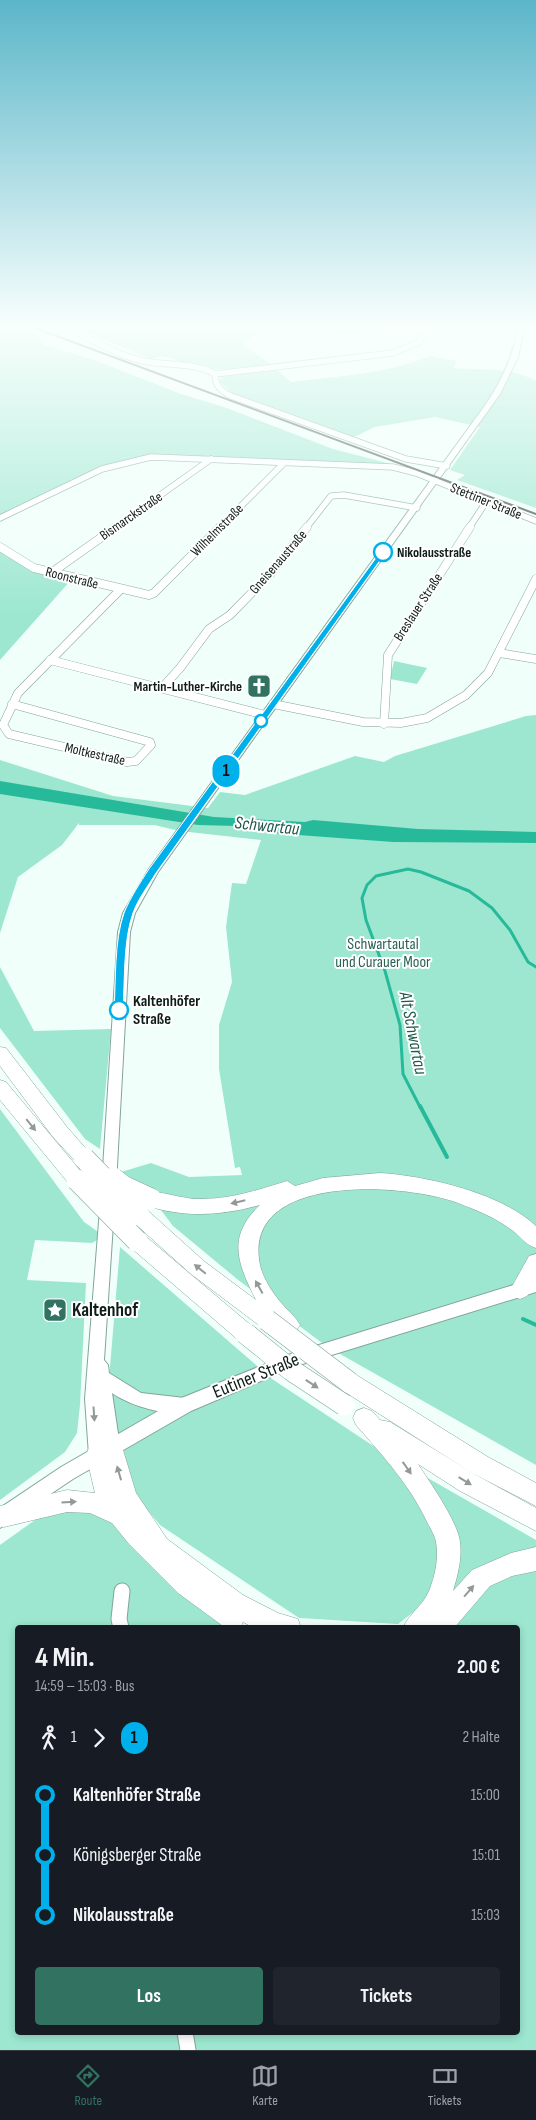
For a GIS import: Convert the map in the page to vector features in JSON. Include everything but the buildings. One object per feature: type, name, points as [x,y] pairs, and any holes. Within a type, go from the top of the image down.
[{"type":"highway","points":[[5,1060],[60,1132],[84,1158],[145,1207],[198,1268],[267,1320],[353,1379]]},
{"type":"highway","points":[[0,1087],[77,1180],[137,1240],[245,1333],[291,1370],[364,1418],[468,1483],[536,1520]]},
{"type":"highway","points":[[145,1207],[203,1207],[229,1204],[324,1180],[351,1176],[386,1176],[427,1181],[478,1196],[536,1237]]},
{"type":"highway","points":[[536,1237],[511,1218],[452,1193],[421,1185],[382,1181],[342,1182],[318,1186],[292,1194],[276,1202],[258,1218],[250,1231],[246,1248],[253,1277],[266,1301],[288,1325],[392,1410],[480,1465],[536,1495]]},
{"type":"highway","points":[[528,1288],[536,1262]]},
{"type":"highway","points":[[364,1418],[403,1462],[428,1498],[448,1540],[448,1569],[440,1598],[426,1619],[419,1625]]},
{"type":"highway","points":[[104,1451],[104,1486],[120,1516],[151,1552],[187,1584],[228,1615],[249,1625]]},
{"type":"highway","points":[[104,1451],[126,1498],[159,1547],[234,1604],[274,1625]]},
{"type":"highway","points":[[2,1517],[66,1501],[91,1502],[120,1516]]},
{"type":"highway","points":[[440,1625],[481,1578],[511,1565],[536,1559]]},
{"type":"main road","name":"Eutiner Straße","points":[[2,1517],[104,1451],[185,1405],[293,1360],[528,1288]]},
{"type":"street","points":[[308,424],[406,459],[447,466]]},
{"type":"street","points":[[104,1451],[93,1399],[124,932],[128,913],[152,871],[436,482],[475,424]]},
{"type":"street","points":[[0,518],[106,468],[151,458],[393,467],[406,469],[436,482]]},
{"type":"street","name":"Bismarckstraße","points":[[51,573],[211,460]]},
{"type":"street","name":"Wilhelmstraße","points":[[149,595],[154,593],[284,462]]},
{"type":"street","name":"Stettiner Straße","points":[[436,482],[536,521]]},
{"type":"street","name":"Gneisenaustraße","points":[[162,688],[210,629],[230,615],[272,572],[331,496],[344,495],[417,508]]},
{"type":"street","name":"Breslauer Straße","points":[[384,724],[388,655],[486,502]]},
{"type":"street","name":"Roonstraße","points":[[0,547],[34,568],[120,590],[149,595]]},
{"type":"street","points":[[273,704],[338,719],[384,724],[427,718],[453,704],[488,673],[536,579]]},
{"type":"street","name":"Moltkestraße","points":[[12,704],[147,740],[151,745],[136,761],[128,762],[9,734],[3,725],[12,704],[18,693],[120,590]]},
{"type":"street","points":[[499,653],[536,659]]},
{"type":"street","points":[[50,660],[265,715]]},
{"type":"street","points":[[97,1348],[103,1378],[104,1451]]},
{"type":"street","points":[[103,1378],[121,1392],[136,1400],[155,1404],[185,1405]]},
{"type":"street","points":[[120,1625],[122,1591]]},
{"type":"street","points":[[186,2035],[188,2050]]},
{"type":"green space","points":[[0,424],[267,424],[333,449],[395,465],[152,455],[98,469],[0,515]]},
{"type":"green space","points":[[317,424],[395,424],[375,427],[354,437]]},
{"type":"green space","points":[[465,424],[536,424],[536,508],[457,480],[465,475],[450,470],[480,427]]},
{"type":"green space","points":[[0,549],[71,580],[0,660]]},
{"type":"green space","points":[[394,661],[427,668],[417,684],[390,679]]},
{"type":"green space","name":"Schwartautal und Curauer Moor","points":[[536,715],[536,1465],[326,1346],[237,1279],[173,1226],[143,1186],[121,1172],[151,1163],[189,1177],[242,1175],[240,1167],[235,1168],[219,1069],[219,1025],[232,982],[226,927],[232,883],[246,884],[261,840],[180,831],[154,825],[79,825],[79,823],[62,845],[18,877],[0,933],[0,760],[113,796],[208,808],[220,792],[245,795],[355,756],[384,762],[395,756],[526,716]]},
{"type":"green space","points":[[0,967],[34,1031],[111,1029],[100,1149],[85,1139],[0,1028]]},
{"type":"green space","points":[[0,1109],[84,1222],[104,1236],[92,1243],[35,1240],[27,1280],[86,1283],[77,1433],[65,1452],[0,1500]]},
{"type":"green space","points":[[120,1247],[272,1379],[384,1453],[536,1540],[536,2050],[0,2050],[0,1545],[35,1520],[62,1506],[110,1515],[163,1574],[223,1625],[15,1625],[15,2035],[520,2035],[520,1625],[448,1625],[420,1607],[398,1624],[299,1618],[160,1525],[130,1489],[108,1391]]},
{"type":"water","name":"Schwartau","points":[[0,781],[214,817],[305,822],[313,820],[418,829],[536,832],[536,843],[393,842],[271,833],[236,826],[198,825],[0,794]]},
{"type":"waterway","name":"Alt Schwartau","points":[[420,1107],[403,1074],[400,1025],[385,971],[366,920],[362,898],[367,885],[376,876],[408,869],[421,872],[469,891],[492,908],[510,930],[528,962],[536,967]]},
{"type":"waterway","name":"Alt Schwartau","points":[[420,1106],[447,1157]]},
{"type":"waterway","name":"Alt Schwartau","points":[[523,1319],[536,1325]]},
{"type":"railway","points":[[293,424],[536,514]]},
{"type":"bus line","name":"1","points":[[119,1010],[124,932],[128,913],[137,896],[152,871],[383,552]]},
{"type":"place","name":"Nikolausstraße","points":[[383,552]]},
{"type":"place","name":"Martin-Luther-Kirche","points":[[259,686]]},
{"type":"place","name":"Kaltenhöfer Straße","points":[[119,1010]]},
{"type":"place","name":"Kaltenhof","points":[[55,1310]]}]
